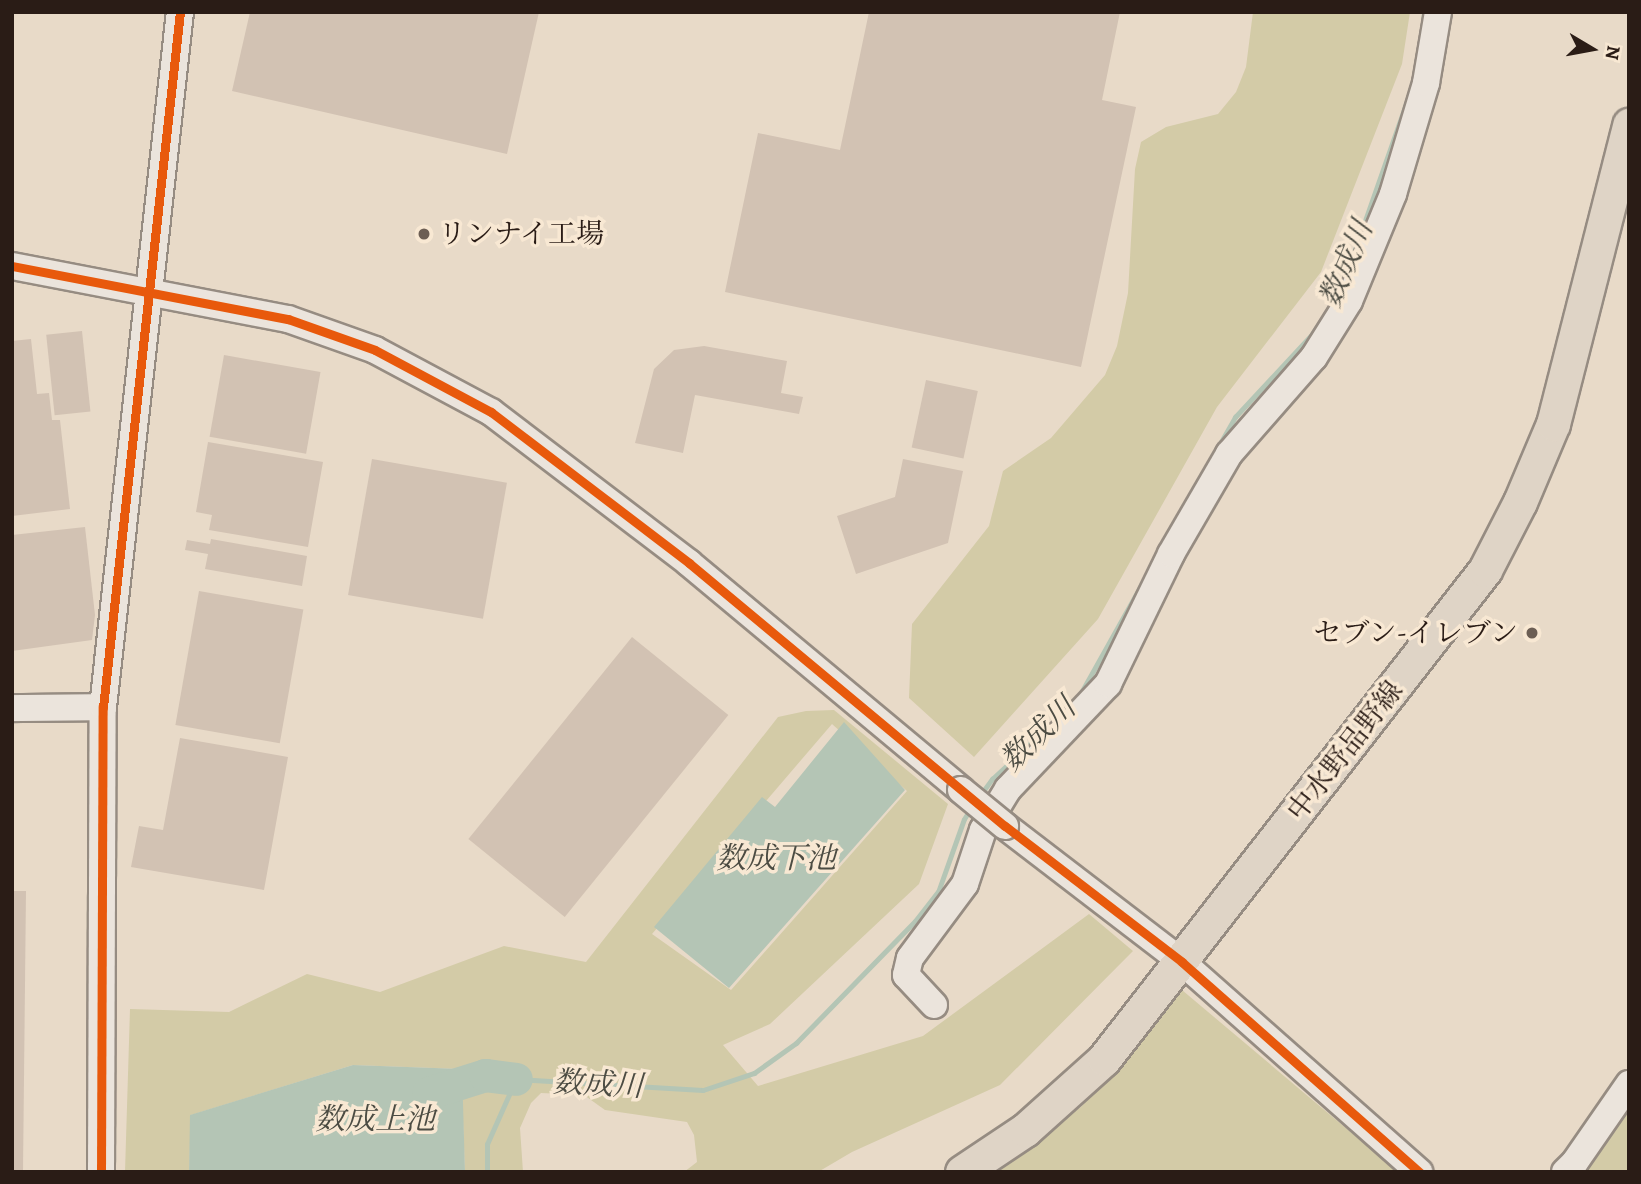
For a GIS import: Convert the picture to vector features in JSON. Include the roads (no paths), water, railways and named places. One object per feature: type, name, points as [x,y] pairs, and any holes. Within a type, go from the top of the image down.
[{"type":"main road","name":"中水野品野線","points":[[962,1172],[1025,1130],[1104,1059],[1485,570],[1520,502],[1553,424],[1629,125]]},
{"type":"street","points":[[101,1172],[103,707],[180,12]]},
{"type":"street","points":[[934,1005],[906,975],[910,958],[965,884],[983,830],[1008,789],[1108,684],[1171,554],[1229,454],[1314,357],[1349,301],[1393,194],[1426,83],[1438,12]]},
{"type":"street","points":[[12,266],[288,319],[375,350],[491,412],[689,563],[1005,826],[1182,962],[1419,1172]]},
{"type":"street","points":[[12,708],[103,707]]},
{"type":"street","points":[[1565,1172],[1575,1163],[1629,1084]]},
{"type":"water","name":"数成下池","points":[[844,722],[905,790],[729,988],[654,927],[762,797],[775,807]]},
{"type":"water","name":"数成上池","points":[[353,1065],[462,1069],[465,1172],[189,1172],[190,1115]]},
{"type":"waterway","name":"数成川","points":[[1423,25],[1424,12]]},
{"type":"waterway","name":"数成川","points":[[1347,272],[1412,86]]},
{"type":"waterway","name":"数成川","points":[[1214,454],[1235,417],[1312,334],[1329,309]]},
{"type":"waterway","name":"数成川","points":[[1078,698],[1148,573]]},
{"type":"waterway","name":"数成川","points":[[981,794],[992,779],[1061,715]]},
{"type":"waterway","name":"数成川","points":[[487,1172],[487,1144],[516,1079],[703,1090],[754,1073],[796,1043],[915,921],[938,892],[964,819],[971,808]]},
{"type":"waterway","points":[[428,1093],[485,1075],[516,1079]]},
{"type":"place","name":"リンナイ工場","points":[[424,234]]},
{"type":"place","name":"セブン-イレブン","points":[[1532,633]]}]
